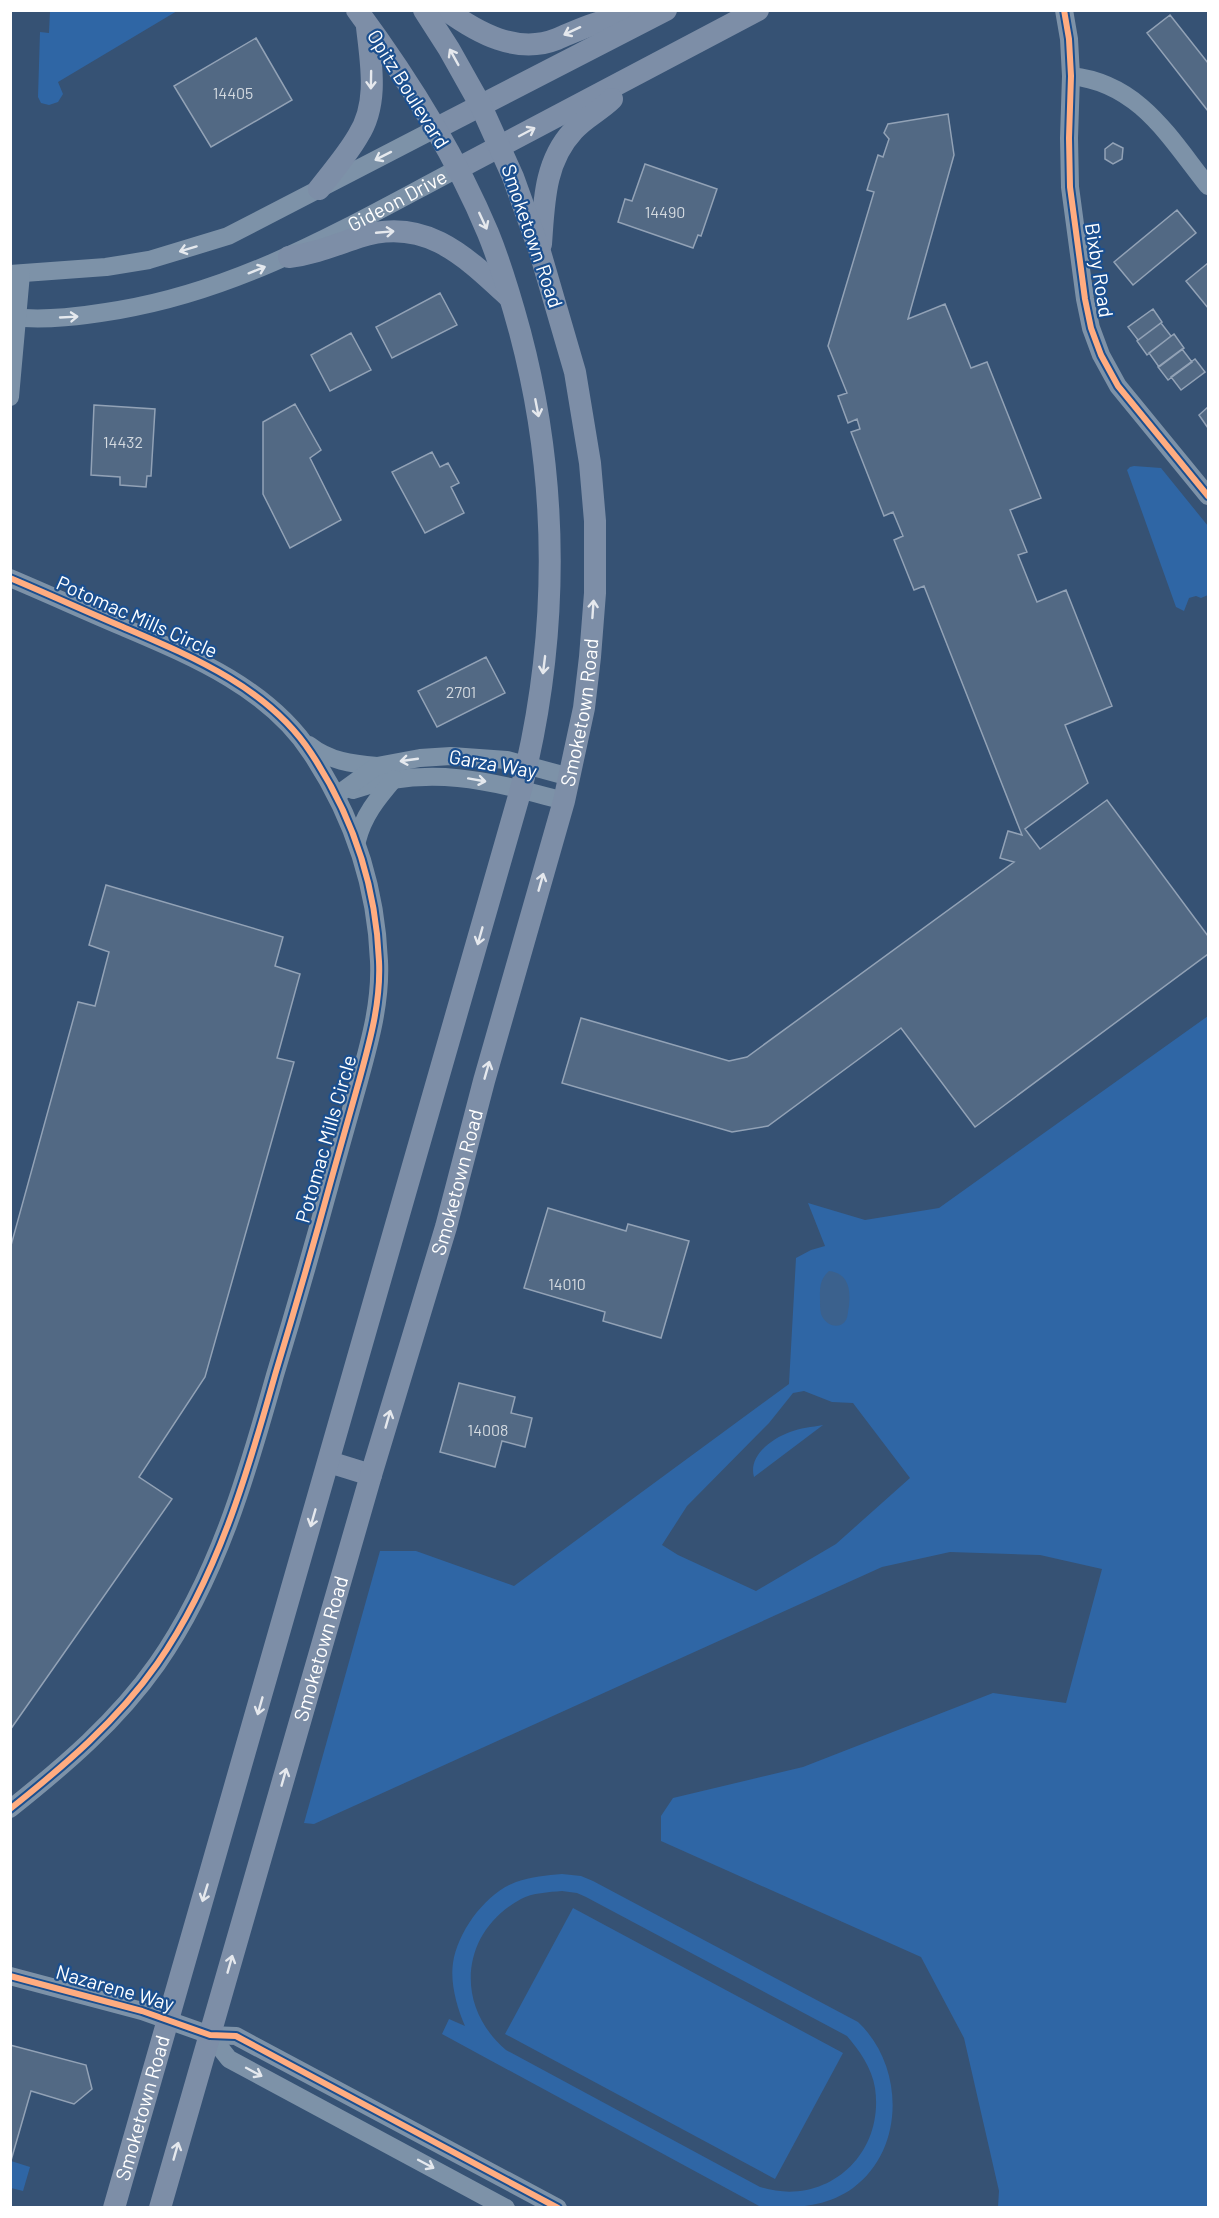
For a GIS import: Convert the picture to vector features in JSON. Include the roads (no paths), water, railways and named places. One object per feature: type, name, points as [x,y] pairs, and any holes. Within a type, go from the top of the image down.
[{"type":"main road","points":[[424,10],[481,106],[500,146]]},
{"type":"main road","points":[[446,10],[493,38],[520,43],[538,43],[556,39],[580,27],[603,20],[658,15]]},
{"type":"main road","name":"Gideon Drive","points":[[457,169],[758,10]]},
{"type":"main road","points":[[435,129],[658,15]]},
{"type":"main road","points":[[319,189],[358,136],[366,121],[371,101],[372,66],[362,16]]},
{"type":"main road","name":"Opitz Boulevard","points":[[362,16],[435,129],[457,169]]},
{"type":"main road","points":[[540,252],[546,188],[553,163],[561,146],[573,130],[607,104],[633,76]]},
{"type":"main road","name":"Smoketown Road","points":[[160,2208],[371,1475],[446,1227],[484,1081],[564,801],[584,708],[591,657],[595,593],[595,521],[582,406],[575,372],[540,252],[522,197],[500,146]]},
{"type":"main road","name":"Smoketown Road","points":[[114,2208],[521,789],[545,664],[550,602],[550,552],[548,489],[540,427],[529,366],[511,299],[489,234],[457,169]]},
{"type":"main road","points":[[289,257],[332,248],[357,237],[378,232],[399,231],[420,234],[449,246],[467,258],[511,299]]},
{"type":"main road","points":[[328,1462],[371,1475]]},
{"type":"street","name":"Bixby Road","points":[[1064,10],[1069,39],[1071,76],[1070,188],[1091,328],[1101,355],[1118,386],[1209,496]]},
{"type":"street","points":[[1071,76],[1107,84],[1134,100],[1158,124],[1209,186]]},
{"type":"street","points":[[10,397],[16,274],[106,267],[149,260],[191,249],[228,236],[435,129]]},
{"type":"street","name":"Gideon Drive","points":[[14,317],[87,316],[144,306],[238,278],[289,257],[457,169]]},
{"type":"street","name":"Potomac Mills Circle","points":[[10,578],[204,663],[243,687],[285,721],[309,750],[350,821],[357,841],[377,927],[380,963],[374,1026],[260,1431],[229,1524],[190,1610],[157,1663],[131,1696],[62,1769],[10,1809]]},
{"type":"street","points":[[300,738],[317,752],[332,759],[377,766]]},
{"type":"street","name":"Garza Way","points":[[337,795],[377,766],[412,759],[451,756],[501,760],[570,777]]},
{"type":"street","name":"Garza Way","points":[[337,795],[394,779],[431,776],[458,777],[521,789],[564,801]]},
{"type":"street","points":[[357,841],[364,818],[394,779]]},
{"type":"street","name":"Nazarene Way","points":[[10,1976],[167,2019],[210,2035],[236,2036],[558,2208]]},
{"type":"street","points":[[210,2035],[229,2059],[506,2208]]}]
